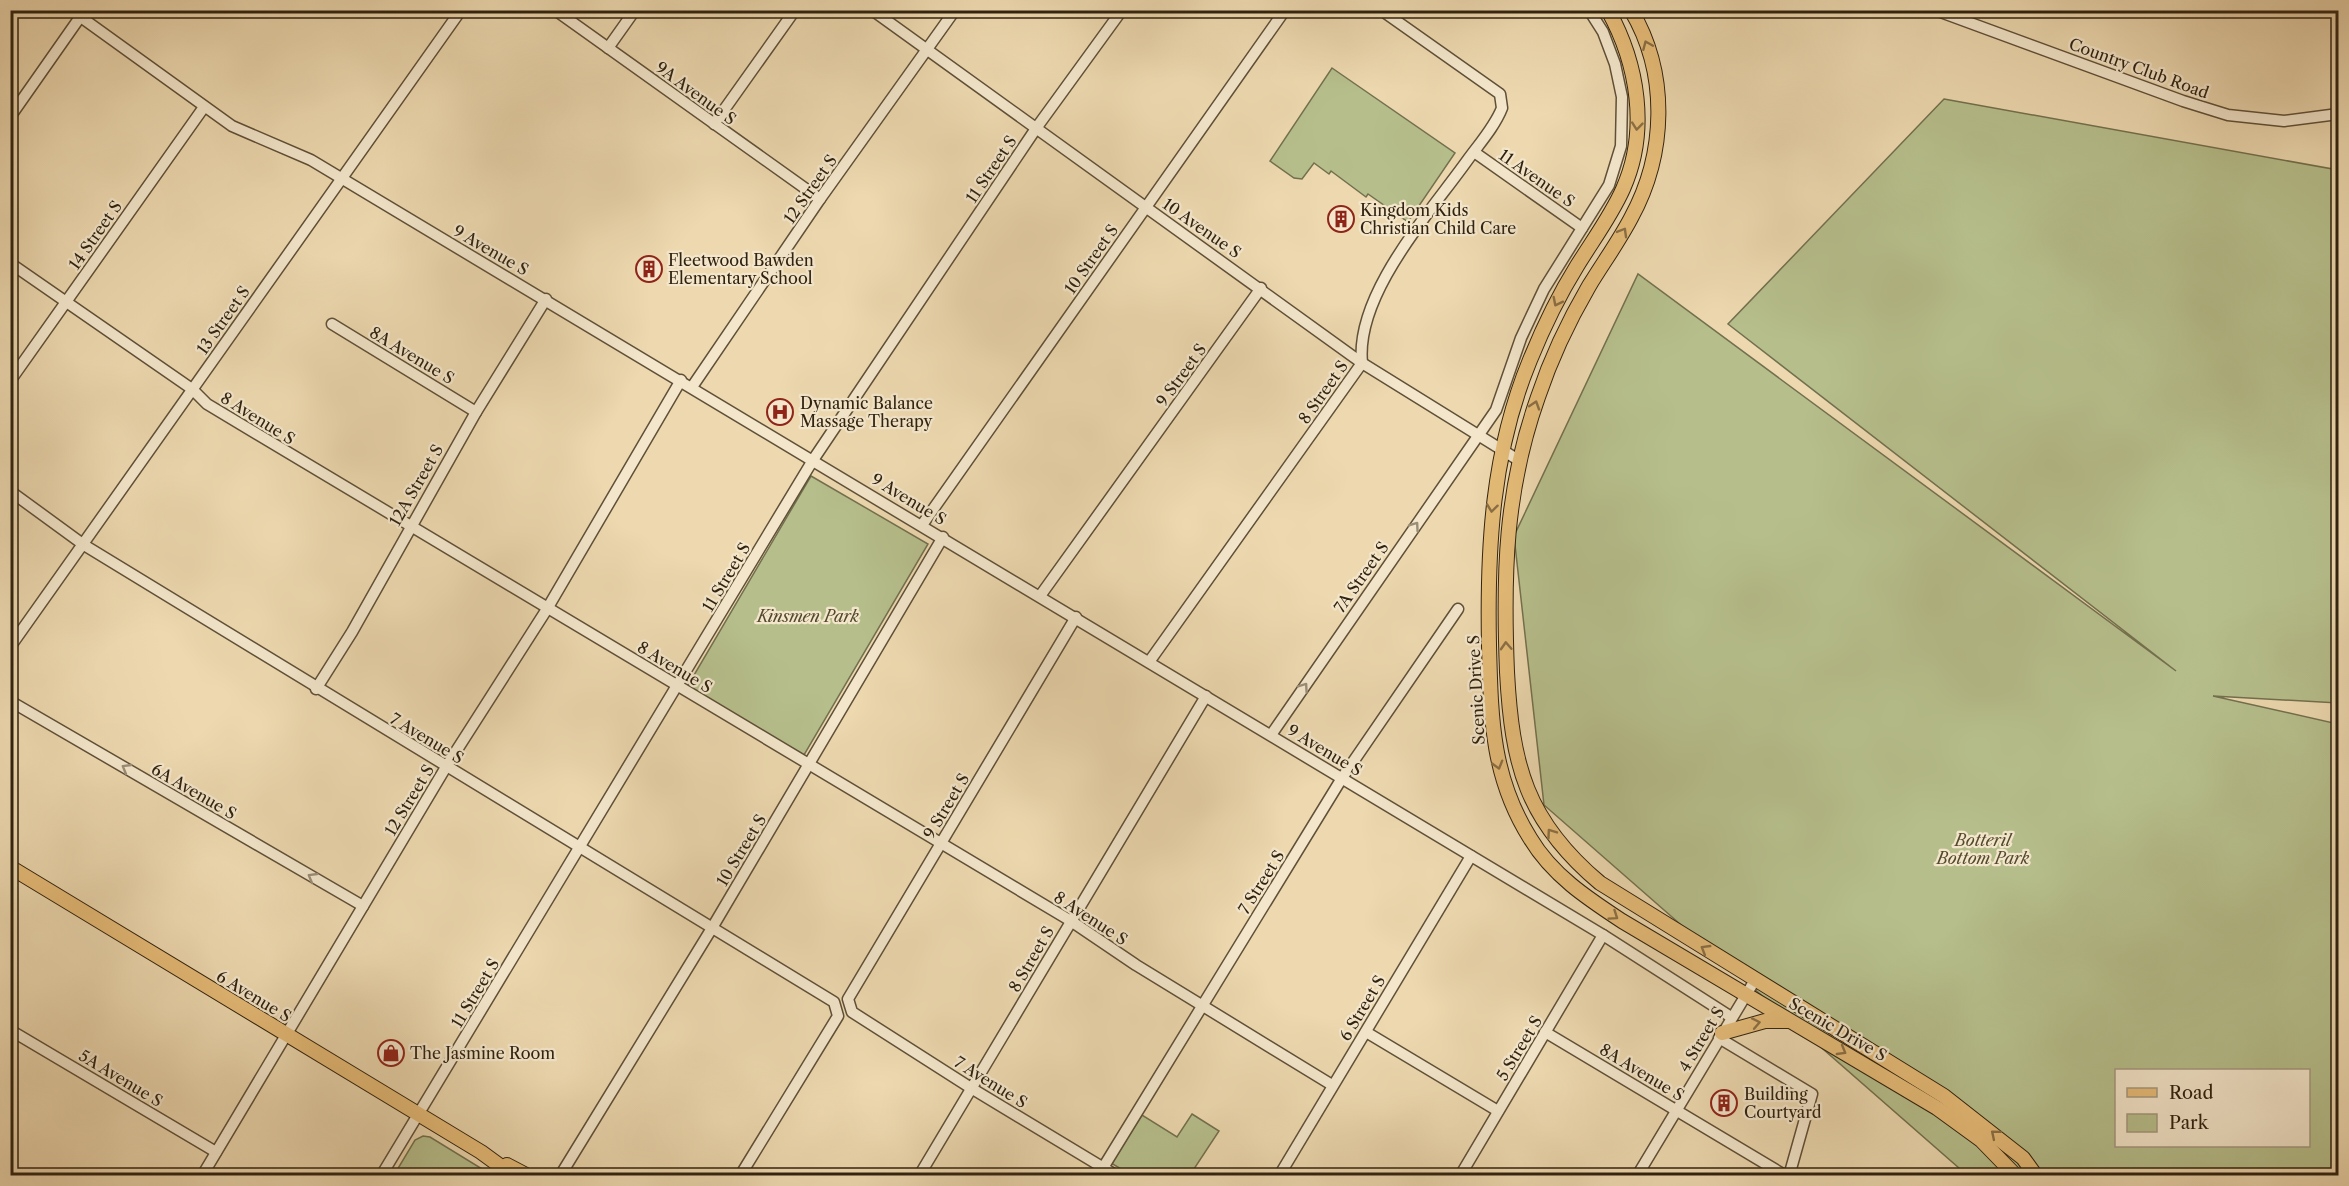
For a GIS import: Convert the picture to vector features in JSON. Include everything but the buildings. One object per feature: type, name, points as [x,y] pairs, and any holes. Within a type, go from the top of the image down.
[{"type":"main road","name":"Scenic Drive S","points":[[1608,10],[1630,57],[1639,111],[1631,161],[1619,196],[1560,297],[1530,360],[1501,450],[1489,534],[1491,726],[1496,760],[1509,798],[1530,838],[1565,881],[1622,921],[1937,1108],[1981,1140],[2016,1176]]},
{"type":"main road","name":"Scenic Drive S","points":[[1631,10],[1651,55],[1657,80],[1658,122],[1652,165],[1633,216],[1590,284],[1556,348],[1534,408],[1508,521],[1504,606],[1509,709],[1516,755],[1528,793],[1548,831],[1570,857],[1600,883],[1944,1096],[2023,1158],[2036,1176]]},
{"type":"main road","name":"6 Avenue S","points":[[10,867],[481,1152],[528,1176]]},
{"type":"main road","points":[[1721,1035],[1765,1021],[1792,1022]]},
{"type":"main road","name":"6 Avenue S","points":[[481,1152],[513,1176]]},
{"type":"street","name":"9 Avenue S","points":[[71,10],[83,14],[237,129],[297,153],[546,299],[1603,935],[1731,1017]]},
{"type":"street","name":"13 Street S","points":[[10,647],[461,10]]},
{"type":"street","name":"9A Avenue S","points":[[555,10],[820,199]]},
{"type":"street","points":[[608,48],[635,10]]},
{"type":"street","points":[[714,124],[795,10]]},
{"type":"street","name":"10 Avenue S","points":[[872,10],[1261,288],[1362,363],[1477,437],[1520,461]]},
{"type":"street","name":"12 Street S","points":[[692,387],[820,199],[955,10]]},
{"type":"street","name":"11 Street S","points":[[381,1176],[813,460],[1037,127],[1122,10]]},
{"type":"street","name":"8 Street S","points":[[1149,662],[1362,363],[1360,344],[1379,285],[1500,113],[1502,105],[1500,94],[1382,10]]},
{"type":"street","points":[[1477,437],[1496,410],[1521,338],[1544,289],[1603,197],[1614,172],[1623,120],[1622,97],[1615,64],[1603,32],[1589,10]]},
{"type":"street","name":"Country Club Road","points":[[1935,10],[2182,101],[2228,115],[2284,121],[2338,114]]},
{"type":"street","name":"10 Street S","points":[[922,525],[1147,207],[1281,12]]},
{"type":"street","points":[[10,117],[83,14]]},
{"type":"street","name":"14 Street S","points":[[10,381],[204,106]]},
{"type":"street","name":"11 Avenue S","points":[[1474,152],[1582,228]]},
{"type":"street","name":"8 Avenue S","points":[[10,262],[192,389],[207,404],[1071,921],[1202,1006],[1332,1085]]},
{"type":"street","name":"9 Street S","points":[[1040,596],[1261,288]]},
{"type":"street","name":"12A Street S","points":[[316,689],[352,632],[409,526],[476,412],[546,299]]},
{"type":"street","name":"8A Avenue S","points":[[332,324],[476,412]]},
{"type":"street","name":"12 Street S","points":[[202,1176],[446,767],[547,609],[681,380]]},
{"type":"street","name":"7A Street S","points":[[1271,735],[1477,437]]},
{"type":"street","name":"7 Avenue S","points":[[10,491],[84,545],[316,689],[834,1002],[838,1016],[740,1176]]},
{"type":"street","name":"10 Street S","points":[[560,1176],[712,928],[943,537]]},
{"type":"street","name":"7 Street S","points":[[1101,1171],[1342,778],[1458,609]]},
{"type":"street","name":"9 Street S","points":[[852,1012],[848,999],[1076,617]]},
{"type":"street","name":"8 Street S","points":[[919,1176],[1206,696]]},
{"type":"street","name":"6A Avenue S","points":[[10,701],[363,906]]},
{"type":"street","name":"6 Street S","points":[[1279,1176],[1471,856]]},
{"type":"street","name":"5 Street S","points":[[1460,1176],[1603,935]]},
{"type":"street","name":"4 Street S","points":[[1637,1176],[1744,994],[1755,980]]},
{"type":"street","name":"7 Avenue S","points":[[852,1012],[1101,1171],[1117,1176]]},
{"type":"street","name":"5A Avenue S","points":[[10,1030],[216,1152]]},
{"type":"street","points":[[1366,1032],[1498,1111]]},
{"type":"street","name":"8A Avenue S","points":[[1545,1032],[1787,1176]]},
{"type":"street","points":[[1721,1035],[1812,1094],[1787,1176]]},
{"type":"green space","points":[[1332,68],[1455,153],[1408,222],[1368,194],[1366,197],[1331,171],[1329,174],[1314,163],[1302,179],[1294,178],[1270,161]]},
{"type":"green space","name":"Botteril Bottom Park","points":[[1944,99],[2338,170],[2338,703],[2213,696],[2338,724],[2338,1175],[1967,1175],[1544,805],[1514,536],[1638,274],[2176,671],[1728,324]]},
{"type":"green space","name":"Kinsmen Park","points":[[811,476],[928,544],[804,755],[687,687]]},
{"type":"green space","points":[[1192,1114],[1219,1131],[1190,1175],[1131,1175],[1111,1163],[1142,1115],[1177,1137]]},
{"type":"green space","points":[[423,1136],[430,1137],[492,1175],[394,1175],[415,1140]]},
{"type":"place","name":"Kingdom Kids Christian Child Care","points":[[1341,219]]},
{"type":"place","name":"Fleetwood Bawden Elementary School","points":[[649,269]]},
{"type":"place","name":"Dynamic Balance Massage Therapy","points":[[780,412]]},
{"type":"place","name":"The Jasmine Room","points":[[391,1053]]},
{"type":"place","name":"Building Courtyard","points":[[1724,1103]]}]
